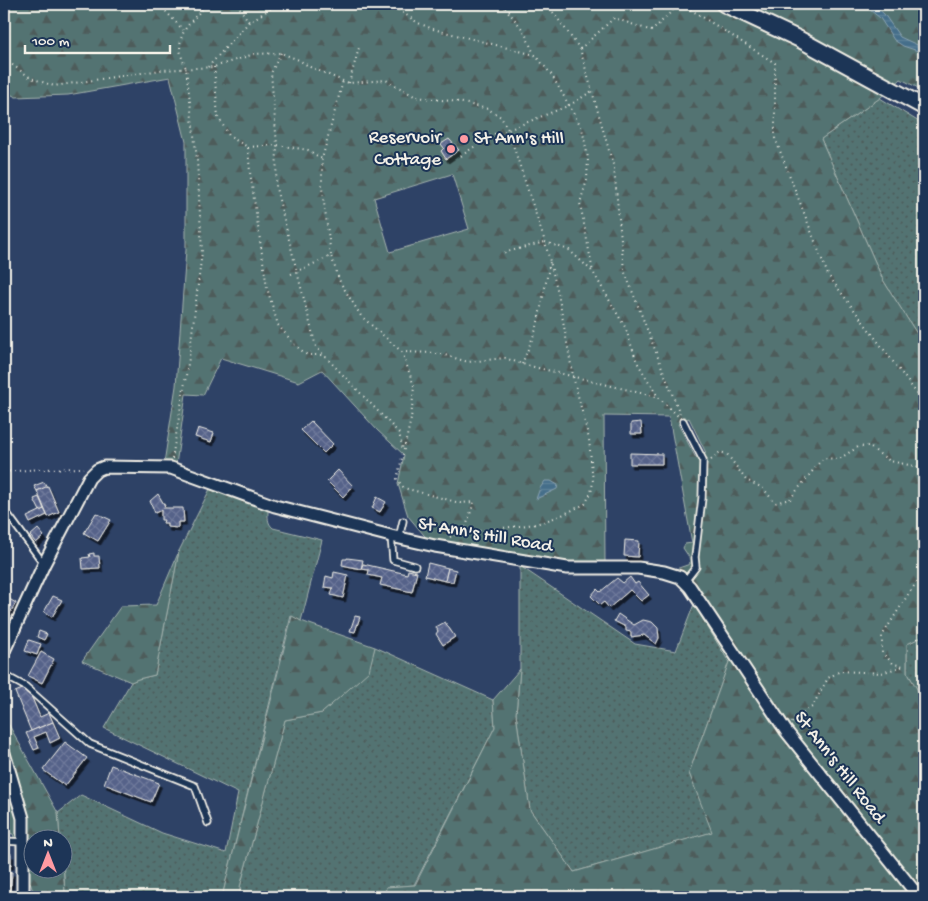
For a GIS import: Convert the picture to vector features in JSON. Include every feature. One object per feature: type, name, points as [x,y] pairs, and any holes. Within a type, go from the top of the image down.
[{"type":"main road","points":[[724,4],[799,39],[924,107]]},
{"type":"street","name":"St Ann's Hill Road","points":[[97,470],[113,466],[171,468],[275,506],[435,546],[567,568],[638,568],[674,574],[685,581],[786,731],[919,897]]},
{"type":"street","points":[[4,651],[6,636],[89,478],[97,470]]},
{"type":"street","points":[[4,753],[23,818],[23,828]]},
{"type":"street","points":[[23,878],[23,897]]},
{"type":"lane","points":[[683,421],[703,460],[702,498],[695,557],[696,567],[685,581]]},
{"type":"lane","points":[[9,516],[44,564]]},
{"type":"lane","points":[[404,521],[395,537],[393,560],[415,566]]},
{"type":"lane","points":[[4,674],[26,687],[90,744],[195,786],[208,823]]},
{"type":"lane","points":[[4,769],[12,779]]},
{"type":"lane","points":[[4,841],[22,842]]},
{"type":"path","points":[[159,4],[184,30]]},
{"type":"path","points":[[171,468],[202,252],[197,160],[186,68],[181,58],[179,44],[184,30],[207,4]]},
{"type":"path","points":[[237,4],[249,22]]},
{"type":"path","points":[[208,67],[249,22],[278,4]]},
{"type":"path","points":[[390,4],[433,29],[535,55]]},
{"type":"path","points":[[502,4],[524,31],[535,55],[551,74],[570,104],[582,128],[588,158],[587,180],[580,203],[592,272]]},
{"type":"path","points":[[547,4],[580,49],[614,168],[624,270],[683,421]]},
{"type":"path","points":[[580,49],[614,18],[652,31],[681,4],[775,63],[775,138],[828,275],[924,403]]},
{"type":"path","points":[[349,83],[359,48]]},
{"type":"path","points":[[4,59],[32,78],[54,86],[161,70],[214,68],[254,54],[281,53],[299,60],[310,68],[349,83],[386,80],[416,97],[459,102],[488,109],[501,117],[508,130],[550,260],[573,376],[589,439],[593,482],[591,493],[585,504],[560,516],[536,524],[455,535],[435,546]]},
{"type":"path","points":[[281,53],[271,73],[277,145],[276,188],[316,347],[399,433],[403,450]]},
{"type":"path","points":[[214,68],[218,117],[230,137],[248,147],[277,145],[308,150],[322,159]]},
{"type":"path","points":[[343,81],[322,159],[322,188],[331,256],[340,282],[361,316],[402,352],[414,386],[411,419],[397,479],[404,488],[460,503],[474,502],[464,533]]},
{"type":"path","points":[[461,156],[491,135],[508,130],[570,104],[592,91]]},
{"type":"path","points":[[248,147],[267,288],[278,325],[295,345],[307,355],[323,355]]},
{"type":"path","points":[[504,253],[545,242],[569,250],[592,272],[625,327],[637,362],[658,397],[683,421]]},
{"type":"path","points":[[291,274],[331,256]]},
{"type":"path","points":[[522,364],[536,327],[550,260]]},
{"type":"path","points":[[402,352],[438,353],[468,362],[505,358],[522,364],[658,397]]},
{"type":"path","points":[[703,472],[707,464],[720,452],[728,454],[746,480],[764,488],[775,503],[790,499],[823,458],[840,459],[858,447],[868,446],[890,461],[924,468]]},
{"type":"path","points":[[4,472],[69,468],[97,470]]},
{"type":"path","points":[[786,731],[795,718],[812,707],[828,678],[840,671],[881,673],[904,666],[894,664],[882,653],[882,636],[924,572]]},
{"type":"green space","points":[[4,4],[924,4],[924,91],[901,79],[880,98],[821,139],[883,280],[924,345],[924,636],[907,644],[907,672],[920,694],[924,696],[924,897],[385,897],[386,887],[415,885],[495,727],[493,700],[520,669],[516,714],[530,810],[574,872],[712,832],[689,773],[729,662],[673,570],[690,564],[689,557],[683,548],[685,544],[692,543],[669,417],[604,416],[605,564],[567,564],[429,541],[408,516],[398,484],[404,455],[377,430],[322,370],[299,382],[221,358],[203,395],[186,394],[176,465],[164,463],[176,386],[186,250],[186,142],[170,77],[68,95],[16,97],[4,91]],"holes":[[[452,174],[469,229],[390,252],[374,198]],[[689,418],[706,453],[696,458],[678,424]]]},
{"type":"green space","points":[[880,98],[924,125],[924,345],[883,280],[821,139]]},
{"type":"green space","points":[[211,487],[268,509],[269,522],[273,528],[322,540],[301,621],[291,616],[222,897],[67,897],[65,894],[64,878],[72,878],[72,828],[59,828],[58,813],[81,795],[162,833],[226,853],[238,793],[104,728],[131,682],[155,675],[179,551]]},
{"type":"green space","points":[[179,551],[155,675],[131,682],[82,661],[121,606],[156,605]]},
{"type":"green space","points":[[520,566],[635,644],[676,651],[694,604],[729,662],[689,773],[713,832],[574,872],[530,810],[516,714],[520,669]]},
{"type":"green space","points":[[292,616],[301,621],[375,647],[369,671],[322,713],[285,720],[240,887],[240,897],[222,897]]},
{"type":"green space","points":[[924,636],[924,696],[920,694],[907,672],[907,644]]},
{"type":"green space","points":[[375,647],[493,700],[495,727],[414,885],[386,887],[385,897],[240,897],[240,887],[285,720],[322,713],[368,671]]},
{"type":"green space","points":[[4,716],[58,813],[59,828],[22,828],[22,860],[13,834],[4,832]]},
{"type":"green space","points":[[28,878],[64,878],[67,897],[35,897]]},
{"type":"water","points":[[873,4],[884,14],[900,37],[924,48],[924,53],[903,46],[894,40],[880,18],[865,6]]},
{"type":"water","points":[[545,481],[551,481],[558,485],[557,489],[536,499],[540,488]]},
{"type":"building","name":"Reservoir Cottage","points":[[449,139],[459,150],[446,159],[441,151],[444,148],[441,144]]},
{"type":"building","points":[[311,421],[333,444],[324,453],[301,430]]},
{"type":"building","points":[[641,422],[642,434],[631,434],[631,423]]},
{"type":"building","points":[[198,428],[214,433],[211,442],[195,437]]},
{"type":"building","points":[[630,453],[662,454],[662,464],[630,464]]},
{"type":"building","points":[[338,470],[353,486],[343,497],[327,481]]},
{"type":"building","points":[[44,482],[47,487],[37,491],[34,486]]},
{"type":"building","points":[[48,486],[59,512],[48,517],[37,491]]},
{"type":"building","points":[[158,494],[165,506],[163,508],[183,508],[184,522],[178,522],[178,528],[167,527],[167,523],[163,523],[164,520],[161,520],[161,510],[155,513],[150,501]]},
{"type":"building","points":[[39,497],[44,509],[40,511],[34,499]]},
{"type":"building","points":[[377,497],[386,502],[380,512],[372,508]]},
{"type":"building","points":[[44,509],[47,515],[30,523],[27,517]]},
{"type":"building","points":[[96,513],[111,520],[98,541],[84,533]]},
{"type":"building","points":[[38,529],[44,536],[36,543],[30,536]]},
{"type":"building","points":[[625,540],[639,541],[638,557],[624,556]]},
{"type":"building","points":[[94,553],[94,556],[99,556],[100,568],[83,569],[82,558],[90,557],[89,554]]},
{"type":"building","points":[[343,559],[363,560],[361,569],[342,565]]},
{"type":"building","points":[[428,563],[448,568],[445,581],[425,576]]},
{"type":"building","points":[[363,564],[407,574],[408,570],[417,572],[412,592],[380,585],[382,578],[368,575],[369,570],[361,569]]},
{"type":"building","points":[[448,568],[456,570],[453,582],[445,581]]},
{"type":"building","points":[[334,572],[348,575],[343,598],[331,595],[333,588],[324,587],[326,576],[333,578]]},
{"type":"building","points":[[630,577],[635,584],[638,582],[649,595],[641,601],[630,590],[609,608],[604,602],[600,605],[591,596],[597,589],[600,592],[617,578],[623,583]]},
{"type":"building","points":[[4,596],[16,603],[10,613],[4,609]]},
{"type":"building","points":[[53,596],[62,600],[52,617],[44,612]]},
{"type":"building","points":[[618,614],[634,625],[643,620],[652,622],[658,628],[659,638],[656,644],[644,635],[631,637],[631,632],[626,631],[626,627],[614,621]]},
{"type":"building","points":[[355,616],[360,617],[355,632],[350,631]]},
{"type":"building","points":[[445,622],[455,637],[443,645],[436,634],[438,631],[436,627]]},
{"type":"building","points":[[39,631],[47,634],[44,640],[37,637]]},
{"type":"building","points":[[29,640],[41,644],[37,655],[25,651]]},
{"type":"building","points":[[41,652],[54,659],[42,683],[28,676]]},
{"type":"building","points":[[25,688],[30,693],[40,717],[49,713],[53,722],[31,731],[15,692]]},
{"type":"building","points":[[53,722],[60,738],[50,743],[46,732],[34,737],[39,748],[34,750],[26,733]]},
{"type":"building","points":[[65,742],[87,758],[65,786],[43,770]]},
{"type":"building","points":[[111,765],[159,783],[151,802],[104,784]]},
{"type":"building","points":[[4,854],[11,854],[11,865],[4,865]]},
{"type":"building","points":[[4,872],[12,872],[11,885],[4,885]]},
{"type":"place","name":"St Ann's Hill","points":[[464,139]]},
{"type":"place","name":"Reservoir Cottage","points":[[451,149]]}]
